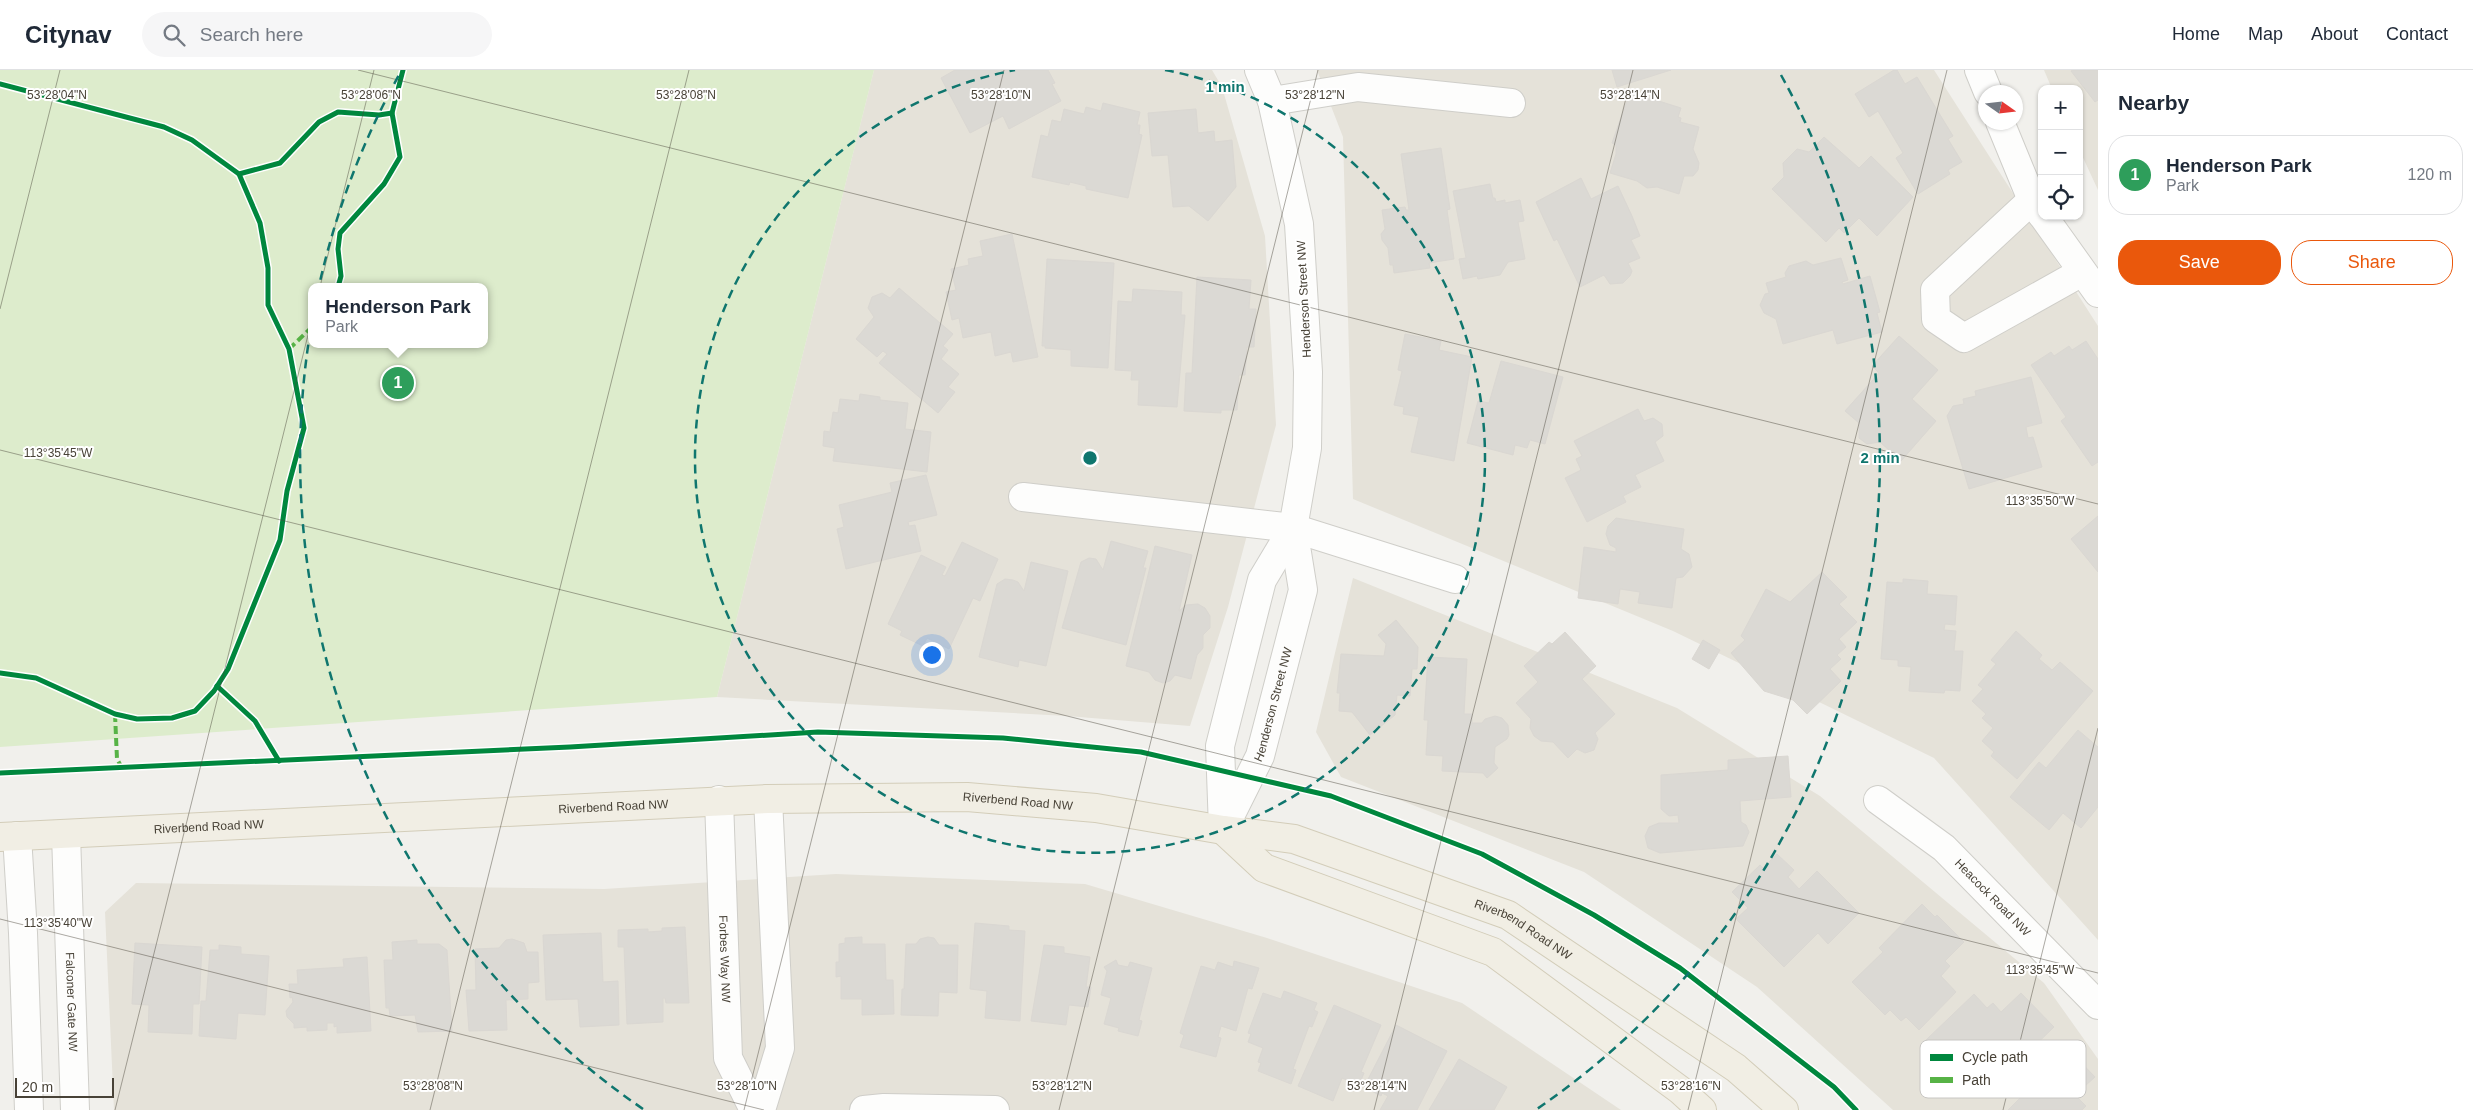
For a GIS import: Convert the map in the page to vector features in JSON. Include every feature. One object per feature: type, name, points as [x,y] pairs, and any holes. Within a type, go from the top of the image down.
[{"type":"main road","name":"Riverbend Road NW","points":[[9,836],[719,800],[967,797],[1096,808],[1223,830],[1294,839],[1508,915],[1736,1068],[1784,1110]]},
{"type":"main road","points":[[1223,830],[1264,868],[1492,952],[1680,1090],[1702,1110]]},
{"type":"street","name":"Henderson Street NW","points":[[1223,830],[1260,756],[1303,590],[1294,528],[1306,448],[1308,372],[1299,224],[1272,101],[1259,70]]},
{"type":"street","points":[[1980,70],[1985,85]]},
{"type":"street","points":[[1272,101],[1358,87],[1510,102]]},
{"type":"street","points":[[2004,130],[2038,209]]},
{"type":"street","points":[[2038,212],[1935,290],[1936,319],[1964,338],[2090,283],[2045,220]]},
{"type":"street","points":[[1023,497],[1294,528],[1455,579]]},
{"type":"street","name":"Henderson Street NW","points":[[1223,830],[1220,746],[1262,580],[1294,528]]},
{"type":"street","points":[[761,1110],[780,1048],[768,799]]},
{"type":"street","name":"Forbes Way NW","points":[[719,800],[728,1058],[754,1110]]},
{"type":"street","name":"Heacock Road NW","points":[[1878,800],[1944,848],[2098,1005]]},
{"type":"street","name":"Falconer Gate NW","points":[[66,834],[74,1110]]},
{"type":"street","points":[[9,836],[23,933],[29,1110]]},
{"type":"street","points":[[864,1110],[884,1108],[995,1110]]},
{"type":"shaded area","points":[[874,70],[1212,70],[1222,87],[1265,236],[1276,425],[1228,607],[1190,726],[1067,716],[717,697]]},
{"type":"shaded area","points":[[1317,70],[1934,70],[2098,326],[2098,940],[1934,758],[1673,631],[1353,499],[1343,137]]},
{"type":"shaded area","points":[[2044,70],[2098,70],[2098,190],[2083,158],[2083,85],[2050,85]]},
{"type":"shaded area","points":[[1353,578],[1677,708],[1820,796],[2044,983],[2084,1040],[1920,1040],[1920,1098],[2086,1098],[2086,1042],[2098,1059],[2098,1110],[1893,1110],[1757,987],[1584,872],[1341,777],[1316,732]]},
{"type":"shaded area","points":[[836,874],[1085,884],[1267,938],[1462,1003],[1621,1110],[114,1110],[105,912],[136,883],[604,889]]},
{"type":"green space","points":[[0,70],[874,70],[717,697],[0,747]]},
{"type":"building","points":[[955,70],[1048,70],[1055,83],[1052,84],[1061,101],[1009,129],[1003,116],[970,133],[941,78]]},
{"type":"building","points":[[1612,70],[1671,70],[1617,87]]},
{"type":"building","points":[[1897,70],[1905,84],[1917,77],[1953,136],[1948,139],[1962,162],[1948,170],[1950,174],[1918,194],[1896,158],[1903,153],[1878,111],[1869,117],[1855,94]]},
{"type":"building","points":[[2098,70],[2098,100],[2095,102],[2071,71]]},
{"type":"building","points":[[1630,92],[1681,108],[1678,117],[1681,118],[1680,122],[1699,127],[1693,149],[1699,163],[1698,170],[1693,176],[1684,176],[1679,194],[1657,187],[1647,188],[1637,181],[1610,173],[1616,154],[1616,145],[1612,143]]},
{"type":"building","points":[[1103,103],[1140,112],[1137,125],[1140,125],[1139,134],[1142,135],[1128,198],[1086,189],[1086,186],[1070,182],[1069,185],[1032,177],[1041,135],[1048,137],[1052,120],[1061,122],[1064,109],[1084,114],[1086,107],[1101,111]]},
{"type":"building","points":[[1196,109],[1198,133],[1214,131],[1215,142],[1232,140],[1236,187],[1208,221],[1189,206],[1173,207],[1168,155],[1152,156],[1148,113]]},
{"type":"building","points":[[1824,137],[1859,168],[1871,156],[1913,197],[1877,236],[1859,218],[1844,233],[1839,228],[1826,242],[1772,189],[1784,177],[1783,163],[1797,149],[1809,152]]},
{"type":"building","points":[[1441,148],[1450,209],[1447,210],[1454,259],[1429,263],[1430,268],[1394,273],[1393,265],[1390,265],[1388,248],[1382,240],[1381,234],[1385,229],[1382,210],[1405,207],[1406,210],[1409,210],[1401,154]]},
{"type":"building","points":[[1581,178],[1591,199],[1618,186],[1640,236],[1631,240],[1640,258],[1628,263],[1632,271],[1623,283],[1610,284],[1604,275],[1580,287],[1557,239],[1554,241],[1536,202]]},
{"type":"building","points":[[1490,184],[1493,198],[1495,198],[1496,202],[1505,200],[1505,203],[1520,200],[1524,221],[1518,222],[1525,259],[1508,262],[1500,275],[1478,279],[1477,276],[1463,279],[1459,259],[1466,258],[1453,191]]},
{"type":"building","points":[[1012,234],[1038,357],[1013,362],[1011,352],[995,356],[991,332],[963,338],[959,318],[952,320],[946,292],[956,290],[951,269],[969,265],[968,259],[983,256],[980,241]]},
{"type":"building","points":[[1841,258],[1848,280],[1842,282],[1843,284],[1870,276],[1880,312],[1877,313],[1882,332],[1837,344],[1833,330],[1783,344],[1776,319],[1764,313],[1760,305],[1765,294],[1769,293],[1766,283],[1786,277],[1785,273],[1789,266],[1806,261],[1813,265]]},
{"type":"building","points":[[1047,259],[1114,263],[1108,368],[1071,366],[1071,350],[1045,348],[1045,346],[1042,346]]},
{"type":"building","points":[[1197,277],[1251,280],[1249,309],[1256,309],[1254,347],[1247,347],[1245,375],[1239,375],[1237,410],[1221,410],[1221,413],[1184,411],[1186,373],[1192,373]]},
{"type":"building","points":[[899,288],[953,334],[943,346],[948,350],[941,359],[959,374],[948,387],[955,392],[938,413],[879,363],[887,354],[883,351],[877,357],[856,339],[874,317],[868,308],[872,297],[882,293],[890,298]]},
{"type":"building","points":[[1133,289],[1182,292],[1181,315],[1185,315],[1177,407],[1138,405],[1139,380],[1131,380],[1132,371],[1115,370],[1118,301],[1132,302]]},
{"type":"building","points":[[1405,334],[1441,341],[1439,350],[1472,357],[1454,461],[1411,452],[1419,417],[1403,414],[1404,407],[1394,405],[1402,371],[1398,370]]},
{"type":"building","points":[[1899,336],[1938,370],[1912,399],[1936,421],[1901,461],[1880,442],[1867,444],[1859,438],[1859,423],[1845,411],[1879,373],[1872,366]]},
{"type":"building","points":[[2086,341],[2098,359],[2098,462],[2092,466],[2061,421],[2066,417],[2031,365],[2051,352],[2054,356],[2069,346],[2072,350]]},
{"type":"building","points":[[1501,361],[1563,377],[1545,444],[1530,440],[1527,448],[1515,445],[1513,455],[1467,443],[1478,401],[1489,403]]},
{"type":"building","points":[[2031,377],[2042,423],[2026,427],[2028,438],[2033,437],[2042,467],[1969,489],[1947,416],[1953,406],[1964,404],[1963,399],[1976,396],[1975,391]]},
{"type":"building","points":[[860,394],[880,397],[880,400],[908,403],[905,429],[931,432],[927,472],[833,461],[835,448],[823,446],[824,431],[830,432],[833,412],[838,413],[840,399],[859,401]]},
{"type":"building","points":[[1638,409],[1644,421],[1653,418],[1662,424],[1663,436],[1655,442],[1664,461],[1635,475],[1641,487],[1623,496],[1626,502],[1587,522],[1565,478],[1581,470],[1576,459],[1582,456],[1574,441]]},
{"type":"building","points":[[926,475],[937,515],[908,522],[909,526],[915,525],[921,551],[846,569],[837,529],[844,527],[839,505],[892,492],[890,483]]},
{"type":"building","points":[[2098,516],[2098,572],[2071,539]]},
{"type":"building","points":[[1616,518],[1684,529],[1681,549],[1689,554],[1692,567],[1683,577],[1676,578],[1672,608],[1638,603],[1640,592],[1620,589],[1618,604],[1578,598],[1584,547],[1616,552],[1616,548],[1610,545],[1606,534],[1608,526]]},
{"type":"building","points":[[1111,541],[1148,551],[1143,568],[1146,568],[1126,645],[1062,628],[1081,562],[1089,558],[1096,559],[1103,570]]},
{"type":"building","points":[[962,542],[998,559],[980,601],[973,598],[949,649],[927,638],[923,646],[900,635],[902,631],[888,624],[921,555],[946,567],[942,575],[945,576]]},
{"type":"building","points":[[1155,546],[1192,555],[1179,611],[1186,605],[1198,604],[1205,608],[1210,616],[1210,628],[1203,635],[1203,648],[1197,655],[1191,679],[1175,675],[1170,681],[1163,683],[1155,680],[1149,672],[1126,666]]},
{"type":"building","points":[[1031,562],[1068,571],[1046,666],[1019,660],[1018,667],[979,657],[997,584],[1005,579],[1013,580],[1018,582],[1024,591]]},
{"type":"building","points":[[1822,572],[1847,597],[1839,604],[1857,622],[1839,639],[1846,647],[1837,655],[1841,659],[1830,669],[1841,681],[1807,714],[1793,700],[1764,691],[1731,653],[1745,640],[1741,636],[1766,589],[1790,602]]},
{"type":"building","points":[[1903,579],[1928,581],[1927,594],[1957,596],[1955,625],[1945,624],[1944,630],[1956,631],[1954,651],[1963,651],[1960,691],[1945,690],[1944,693],[1909,691],[1911,667],[1898,666],[1898,660],[1881,659],[1887,582],[1903,583]]},
{"type":"building","points":[[1396,620],[1418,647],[1417,669],[1412,669],[1410,696],[1397,695],[1395,715],[1370,735],[1352,712],[1339,711],[1340,693],[1337,693],[1341,654],[1384,656],[1386,644],[1378,635]]},
{"type":"building","points":[[2016,631],[2042,655],[2039,659],[2052,670],[2060,662],[2093,691],[2017,779],[1991,756],[1994,752],[1982,741],[1993,728],[1982,718],[1986,714],[1972,701],[1983,689],[1978,685],[1996,664],[1991,660]]},
{"type":"building","points":[[1565,632],[1596,666],[1582,679],[1615,714],[1595,733],[1598,739],[1594,750],[1585,753],[1577,749],[1568,758],[1553,742],[1541,741],[1534,736],[1530,728],[1531,719],[1516,703],[1538,682],[1524,666],[1549,642],[1552,644]]},
{"type":"building","points":[[1703,640],[1720,650],[1709,669],[1692,659]]},
{"type":"building","points":[[1428,657],[1467,659],[1464,714],[1472,714],[1472,723],[1482,723],[1485,719],[1495,716],[1502,718],[1508,725],[1509,735],[1507,739],[1495,747],[1494,763],[1498,768],[1487,778],[1483,773],[1442,771],[1443,756],[1426,755],[1428,720],[1424,720]]},
{"type":"building","points":[[2078,730],[2098,747],[2098,807],[2081,828],[2063,813],[2049,830],[2010,797],[2039,762],[2046,768]]},
{"type":"building","points":[[1788,756],[1791,797],[1740,801],[1741,822],[1746,825],[1749,832],[1743,846],[1660,853],[1648,848],[1645,836],[1649,827],[1659,823],[1679,823],[1678,815],[1669,816],[1661,809],[1661,775],[1728,770],[1728,760]]},
{"type":"building","points":[[1777,854],[1794,870],[1788,877],[1799,889],[1817,871],[1859,913],[1828,944],[1818,933],[1784,967],[1736,919],[1748,908],[1732,892],[1760,865],[1763,868]]},
{"type":"building","points":[[1922,904],[1935,917],[1937,915],[1964,942],[1945,961],[1950,966],[1941,976],[1956,992],[1919,1030],[1906,1017],[1901,1021],[1890,1010],[1885,1015],[1852,982],[1883,952],[1879,948]]},
{"type":"building","points":[[975,923],[1009,926],[1009,930],[1025,931],[1020,1021],[985,1018],[987,991],[970,989]]},
{"type":"building","points":[[685,927],[689,1003],[666,1003],[665,998],[663,998],[663,1022],[627,1024],[624,947],[618,947],[618,930],[648,929],[648,932],[662,931],[662,928]]},
{"type":"building","points":[[601,933],[603,982],[618,981],[619,1025],[580,1027],[578,999],[546,1000],[543,935]]},
{"type":"building","points":[[862,937],[862,944],[885,944],[886,980],[893,980],[894,1014],[862,1015],[862,999],[841,999],[841,976],[836,977],[836,962],[839,962],[839,944],[845,943],[845,938]]},
{"type":"building","points":[[934,938],[939,945],[958,945],[957,993],[939,992],[938,1016],[901,1015],[906,944],[916,944],[920,939]]},
{"type":"building","points":[[512,939],[524,943],[527,952],[538,952],[539,982],[528,983],[528,999],[506,1000],[507,1030],[469,1031],[466,990],[476,990],[475,949],[499,948],[506,940]]},
{"type":"building","points":[[417,940],[417,944],[439,944],[447,950],[452,1031],[418,1032],[415,1015],[390,1016],[389,1008],[386,1008],[384,960],[393,960],[392,942]]},
{"type":"building","points":[[135,943],[202,947],[199,1004],[193,1004],[192,1034],[148,1032],[149,1005],[132,1004]]},
{"type":"building","points":[[219,945],[241,947],[241,954],[269,956],[265,1015],[238,1013],[236,1039],[199,1036],[201,1001],[206,1001],[210,950],[219,950]]},
{"type":"building","points":[[1044,945],[1064,947],[1064,953],[1090,957],[1086,987],[1091,987],[1088,1007],[1069,1005],[1066,1025],[1031,1021]]},
{"type":"building","points":[[367,957],[371,1031],[337,1033],[337,1026],[334,1027],[334,1023],[327,1023],[327,1030],[307,1031],[307,1027],[294,1028],[294,1024],[287,1017],[286,1011],[293,1002],[292,997],[290,998],[289,984],[298,984],[297,970],[344,967],[343,959]]},
{"type":"building","points":[[1116,960],[1118,965],[1128,967],[1130,962],[1152,968],[1139,1020],[1142,1021],[1138,1036],[1118,1031],[1119,1028],[1104,1024],[1111,998],[1101,995],[1107,971],[1104,967]]},
{"type":"building","points":[[1234,961],[1259,968],[1252,989],[1248,988],[1236,1031],[1221,1026],[1218,1037],[1221,1038],[1216,1057],[1180,1047],[1184,1035],[1180,1033],[1201,966],[1215,970],[1218,962],[1233,967]]},
{"type":"building","points":[[1284,991],[1317,1003],[1314,1010],[1318,1012],[1312,1027],[1309,1026],[1293,1069],[1296,1070],[1291,1084],[1258,1071],[1261,1063],[1258,1062],[1263,1048],[1248,1042],[1251,1034],[1248,1033],[1263,993],[1281,999]]},
{"type":"building","points":[[2021,993],[2054,1027],[2041,1040],[1926,1040],[1974,994],[1987,1008],[1993,1003],[2001,1012]]},
{"type":"building","points":[[1334,1005],[1381,1025],[1361,1072],[1364,1073],[1359,1085],[1342,1078],[1333,1101],[1298,1086]]},
{"type":"building","points":[[1396,1025],[1447,1051],[1417,1110],[1380,1110],[1388,1096],[1382,1093],[1381,1096],[1364,1087]]},
{"type":"building","points":[[1459,1059],[1507,1087],[1494,1110],[1429,1110]]},
{"type":"building","points":[[2086,1068],[2095,1077],[2086,1085]]},
{"type":"building","points":[[2020,1098],[2078,1098],[2086,1106],[2082,1110],[2008,1110]]},
{"type":"marked path","points":[[289,349],[308,331]]},
{"type":"marked path","points":[[115,714],[117,759],[122,768]]},
{"type":"cycle path","points":[[0,84],[164,127],[192,140],[239,174],[280,163],[319,122],[338,112],[379,115],[392,113],[403,70]]},
{"type":"cycle path","points":[[339,283],[341,276],[338,249],[340,233],[384,184],[400,157],[392,113]]},
{"type":"cycle path","points":[[0,673],[36,678],[115,714],[137,719],[172,718],[195,711],[214,691],[228,669],[280,540],[287,491],[304,428],[289,349],[268,305],[268,268],[260,223],[239,174]]},
{"type":"cycle path","points":[[217,686],[255,721],[279,761]]},
{"type":"cycle path","points":[[0,773],[570,747],[818,732],[1003,738],[1141,752],[1331,796],[1482,854],[1594,915],[1680,968],[1834,1087],[1856,1110]]},
{"type":"place","name":"Henderson Park","points":[[398,383]]}]
